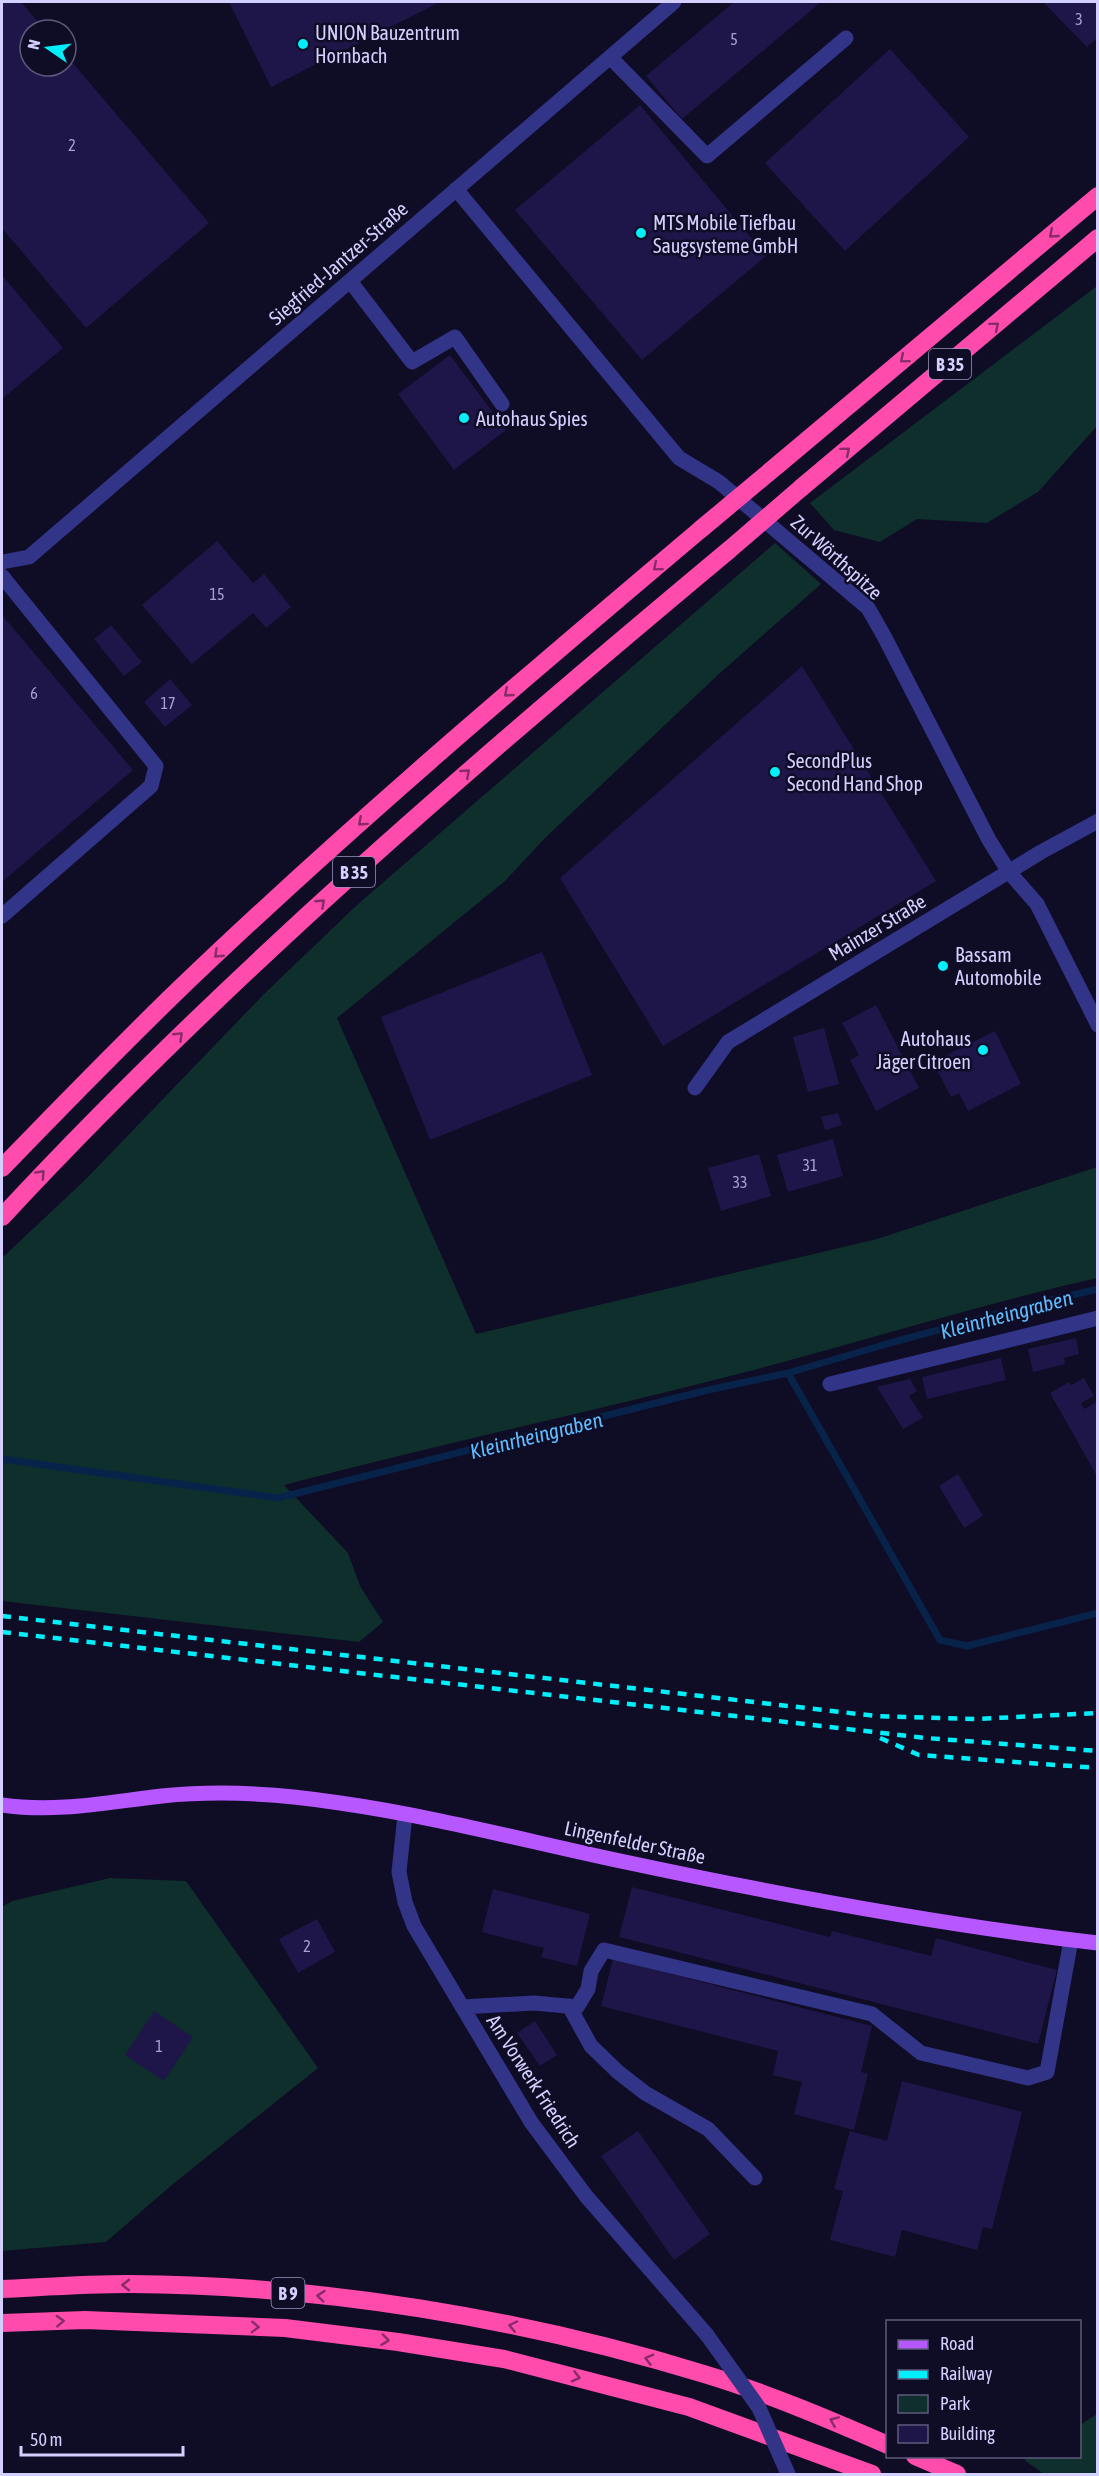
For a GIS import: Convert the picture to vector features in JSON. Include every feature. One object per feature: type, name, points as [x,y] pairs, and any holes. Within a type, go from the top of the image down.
[{"type":"highway","name":"B 35","points":[[2,1168],[155,1013],[306,872],[458,737],[701,529],[1098,196]]},
{"type":"highway","name":"B 35","points":[[2,1217],[115,1098],[322,901],[487,754],[1098,238]]},
{"type":"highway","name":"B 9","points":[[2,2289],[129,2284],[255,2289],[383,2303],[483,2320],[570,2339],[705,2374],[824,2417],[886,2444]]},
{"type":"highway","name":"B 9","points":[[2,2323],[85,2320],[285,2328],[398,2342],[504,2359],[689,2407],[872,2475]]},
{"type":"highway","points":[[917,2458],[957,2475]]},
{"type":"main road","name":"Lingenfelder Straße","points":[[3,1808],[72,1808],[164,1796],[274,1795],[341,1803],[652,1868],[884,1913],[1098,1943]]},
{"type":"street","name":"Siegfried-Jantzer-Straße","points":[[2,562],[29,557],[674,2]]},
{"type":"street","points":[[610,57],[706,156],[846,38]]},
{"type":"street","name":"Zur Wörthspitze","points":[[456,189],[679,458],[719,482],[868,608],[989,840],[1009,872],[1037,904],[1098,1025]]},
{"type":"street","points":[[350,281],[412,362],[454,337],[502,404]]},
{"type":"street","points":[[2,576],[156,766],[151,786],[2,916]]},
{"type":"street","name":"Mainzer Straße","points":[[695,1088],[728,1042],[1009,872],[1098,821]]},
{"type":"street","points":[[830,1384],[1098,1318]]},
{"type":"street","name":"Am Vorwerk Friedrich","points":[[405,1815],[399,1872],[405,1902],[414,1926],[543,2139],[586,2196],[707,2335],[759,2408],[788,2475]]},
{"type":"street","points":[[462,2007],[534,2003],[577,2007],[588,1989],[591,1971],[604,1950],[872,2014],[921,2053],[1028,2078],[1047,2072],[1071,1940]]},
{"type":"street","points":[[569,2006],[591,2046],[618,2072],[645,2093],[708,2129],[755,2178]]},
{"type":"green space","points":[[1097,286],[1097,426],[1038,492],[987,523],[917,519],[880,542],[834,530],[810,503]]},
{"type":"green space","points":[[775,543],[821,584],[720,673],[545,838],[505,881],[337,1018],[476,1334],[877,1239],[1097,1167],[1097,1278],[742,1373],[284,1485],[348,1553],[360,1586],[383,1622],[359,1642],[2,1601],[2,1258],[86,1179],[264,994],[357,905]]},
{"type":"green space","points":[[110,1878],[186,1881],[318,2068],[173,2184],[106,2242],[2,2251],[2,1907],[12,1901]]},
{"type":"green space","points":[[1097,2414],[1097,2474],[1044,2474],[1024,2460],[1028,2458],[1081,2458],[1081,2424]]},
{"type":"building","points":[[2,2],[21,2],[35,18],[18,18],[18,78],[78,78],[78,69],[209,223],[86,328],[2,228]]},
{"type":"building","name":"UNION Bauzentrum Hornbach","points":[[229,2],[440,2],[271,87]]},
{"type":"building","points":[[734,2],[821,2],[682,119],[646,76]]},
{"type":"building","points":[[1043,2],[1098,2],[1098,37],[1087,47]]},
{"type":"building","points":[[890,49],[969,137],[845,251],[765,163]]},
{"type":"building","name":"MTS Mobile Tiefbau Saugsysteme GmbH","points":[[640,105],[766,256],[642,360],[515,210]]},
{"type":"building","points":[[2,275],[63,348],[2,399]]},
{"type":"building","points":[[450,355],[506,430],[454,470],[398,394]]},
{"type":"building","points":[[217,541],[253,583],[264,574],[291,607],[266,628],[253,613],[192,664],[142,605]]},
{"type":"building","points":[[2,615],[133,770],[2,882]]},
{"type":"building","points":[[111,625],[142,662],[124,676],[94,639]]},
{"type":"building","name":"SecondPlus Second Hand Shop","points":[[802,666],[936,881],[663,1046],[560,878]]},
{"type":"building","points":[[170,679],[192,705],[165,727],[144,702]]},
{"type":"building","points":[[542,952],[592,1075],[430,1140],[381,1017]]},
{"type":"building","points":[[876,1005],[919,1088],[876,1111],[850,1060],[859,1055],[842,1023]]},
{"type":"building","points":[[824,1028],[839,1084],[808,1092],[793,1037]]},
{"type":"building","points":[[995,1031],[1021,1084],[968,1111],[959,1093],[951,1097],[933,1062]]},
{"type":"building","points":[[838,1113],[842,1125],[825,1130],[821,1117]]},
{"type":"building","points":[[833,1139],[843,1176],[788,1192],[777,1155]]},
{"type":"building","points":[[759,1154],[771,1196],[721,1211],[708,1168]]},
{"type":"building","points":[[1076,1338],[1079,1354],[1064,1358],[1065,1364],[1033,1372],[1028,1349]]},
{"type":"building","points":[[1001,1358],[1006,1380],[927,1399],[922,1377]]},
{"type":"building","points":[[1084,1378],[1094,1396],[1081,1403],[1084,1409],[1098,1401],[1098,1478],[1050,1393],[1069,1382],[1071,1385]]},
{"type":"building","points":[[910,1379],[917,1391],[909,1396],[923,1418],[903,1429],[877,1387]]},
{"type":"building","points":[[958,1474],[983,1516],[964,1528],[939,1486]]},
{"type":"building","points":[[632,1887],[830,1937],[832,1931],[931,1956],[936,1938],[1057,1970],[1038,2044],[619,1937]]},
{"type":"building","points":[[493,1889],[590,1914],[577,1966],[541,1957],[544,1948],[482,1932]]},
{"type":"building","points":[[317,1919],[335,1952],[298,1973],[279,1939]]},
{"type":"building","points":[[613,1959],[872,2026],[861,2072],[868,2074],[854,2130],[794,2114],[802,2082],[773,2075],[778,2051],[601,2006]]},
{"type":"building","points":[[154,2011],[193,2037],[164,2081],[125,2055]]},
{"type":"building","points":[[535,2021],[557,2055],[540,2066],[517,2033]]},
{"type":"building","points":[[902,2081],[1022,2112],[992,2229],[983,2227],[977,2250],[902,2230],[895,2257],[830,2240],[843,2191],[834,2189],[850,2131],[887,2141]]},
{"type":"building","points":[[638,2131],[710,2234],[674,2260],[601,2156]]},
{"type":"waterway","name":"Kleinrheingraben","points":[[2,1459],[278,1498],[708,1390],[788,1373],[890,1343],[1098,1289]]},
{"type":"waterway","points":[[788,1373],[940,1640],[967,1646],[1098,1613]]},
{"type":"railway","points":[[2,1616],[876,1716],[976,1719],[1098,1713]]},
{"type":"railway","points":[[2,1632],[926,1738],[1098,1751]]},
{"type":"railway","points":[[880,1738],[919,1755],[1098,1768]]},
{"type":"place","name":"UNION Bauzentrum Hornbach","points":[[303,44]]},
{"type":"place","name":"MTS Mobile Tiefbau Saugsysteme GmbH","points":[[641,233]]},
{"type":"place","name":"Autohaus Spies","points":[[464,418]]},
{"type":"place","name":"SecondPlus Second Hand Shop","points":[[775,772]]},
{"type":"place","name":"Bassam Automobile","points":[[943,966]]},
{"type":"place","name":"Autohaus Jäger Citroen","points":[[983,1050]]}]
